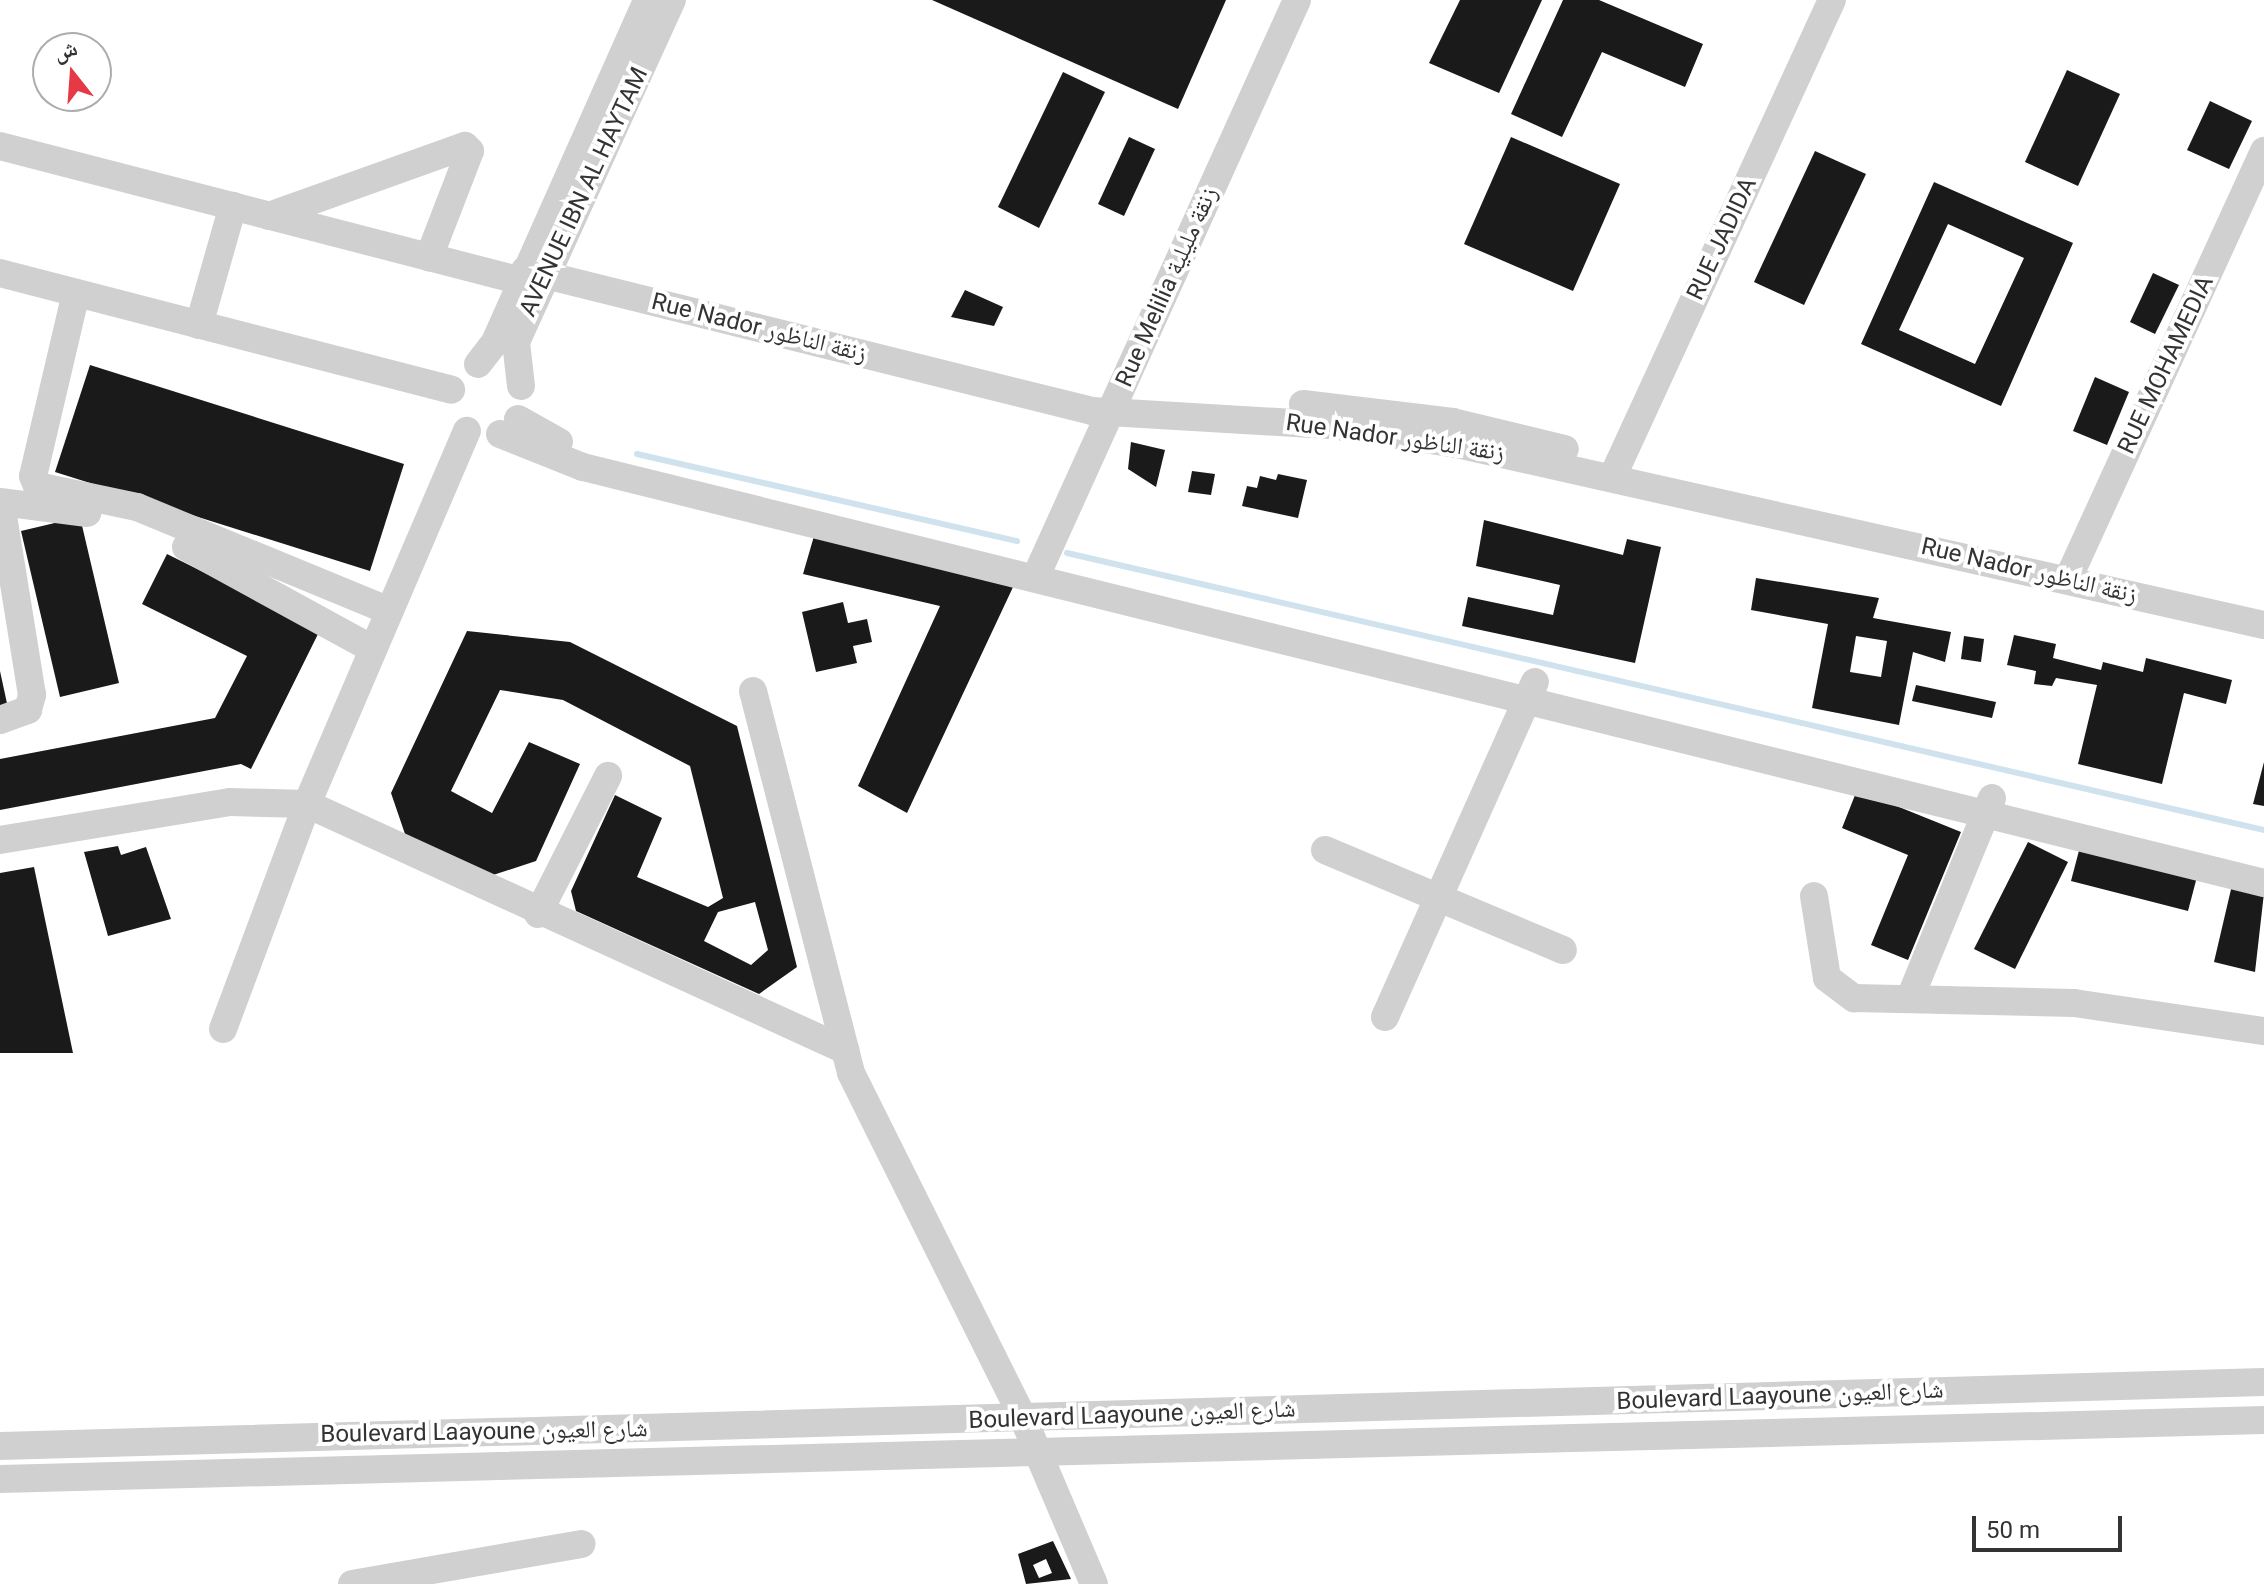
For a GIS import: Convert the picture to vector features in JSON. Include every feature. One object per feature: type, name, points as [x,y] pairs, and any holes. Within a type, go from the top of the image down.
[{"type":"street","name":"AVENUE IBN AL HAYTAM","points":[[521,386],[514,348],[537,271],[647,0]]},
{"type":"street","name":"AVENUE IBN AL HAYTAM","points":[[478,364],[537,271],[672,0]]},
{"type":"street","name":"Rue Melilia زنقة مليلية","points":[[1032,564],[1278,0]]},
{"type":"street","name":"Rue Melilia زنقة مليلية","points":[[1104,404],[1297,0]]},
{"type":"street","name":"RUE JADIDA","points":[[1610,469],[1816,0]]},
{"type":"street","name":"RUE JADIDA","points":[[1610,469],[1832,0]]},
{"type":"street","name":"Rue Nador زنقة الناظور","points":[[0,146],[429,257],[537,271],[1104,404],[1406,414],[1610,469],[2080,573],[2264,606]]},
{"type":"street","points":[[269,216],[465,146],[470,151],[429,257]]},
{"type":"street","name":"RUE MOHAMEDIA","points":[[2080,573],[2264,151]]},
{"type":"street","name":"RUE MOHAMEDIA","points":[[2080,573],[2264,193]]},
{"type":"street","points":[[199,325],[233,206]]},
{"type":"street","points":[[0,273],[451,390]]},
{"type":"street","points":[[76,293],[33,480],[195,551],[372,649]]},
{"type":"street","points":[[467,431],[452,414],[451,390],[478,364],[507,369],[521,386],[509,427]]},
{"type":"street","points":[[467,431],[509,427],[587,452],[1989,806],[2264,883]]},
{"type":"street","points":[[223,1029],[307,804],[467,431]]},
{"type":"street","points":[[0,720],[28,710],[32,695],[0,502],[92,506],[330,581],[389,611]]},
{"type":"street","name":"Rue Nador زنقة الناظور","points":[[2080,573],[2264,625]]},
{"type":"street","points":[[1385,1017],[1532,689]]},
{"type":"street","points":[[753,691],[845,1050],[871,1117],[1024,1420],[1035,1452],[1094,1584]]},
{"type":"street","points":[[538,914],[608,776]]},
{"type":"street","points":[[0,840],[230,802],[307,804],[538,914],[845,1050]]},
{"type":"street","points":[[1989,806],[2264,865]]},
{"type":"street","points":[[1910,998],[1989,806]]},
{"type":"street","points":[[1325,850],[1563,950]]},
{"type":"street","points":[[1814,896],[1822,964],[1839,991],[1882,1003],[1910,998],[2074,1003],[2264,1031]]},
{"type":"street","name":"Boulevard Laayoune شارع العيون","points":[[0,1446],[1024,1420],[2264,1382]]},
{"type":"street","name":"Boulevard Laayoune شارع العيون","points":[[0,1479],[2264,1420]]},
{"type":"street","points":[[352,1584],[582,1544]]},
{"type":"building","points":[[932,0],[1226,0],[1178,109]]},
{"type":"building","points":[[1460,0],[1542,0],[1499,93],[1429,63]]},
{"type":"building","points":[[1563,0],[1599,0],[1703,44],[1685,87],[1602,52],[1562,137],[1511,114]]},
{"type":"building","points":[[2067,70],[2120,94],[2078,186],[2025,162]]},
{"type":"building","points":[[1063,72],[1105,92],[1039,228],[998,207]]},
{"type":"building","points":[[2210,101],[2252,121],[2229,169],[2187,150]]},
{"type":"building","points":[[1129,137],[1155,149],[1124,216],[1098,204]]},
{"type":"building","points":[[1511,137],[1620,184],[1573,291],[1464,244]]},
{"type":"building","points":[[1815,151],[1866,174],[1804,305],[1754,282]]},
{"type":"building","points":[[1934,182],[2073,243],[2001,406],[1861,344]],"holes":[[[1948,224],[2024,258],[1975,364],[1899,330]]]},
{"type":"building","points":[[2153,273],[2179,285],[2155,334],[2130,322]]},
{"type":"building","points":[[965,290],[1003,307],[994,326],[951,317]]},
{"type":"building","points":[[90,365],[404,464],[370,571],[55,472]]},
{"type":"building","points":[[2095,377],[2129,392],[2107,445],[2073,431]]},
{"type":"building","points":[[1131,442],[1165,450],[1156,487],[1128,469]]},
{"type":"building","points":[[1192,471],[1215,474],[1211,495],[1188,492]]},
{"type":"building","points":[[1278,474],[1307,480],[1298,518],[1242,506],[1247,486],[1257,488],[1260,476],[1276,480]]},
{"type":"building","points":[[80,517],[119,683],[60,697],[21,531]]},
{"type":"building","points":[[1484,520],[1623,555],[1627,539],[1661,547],[1635,663],[1462,626],[1468,597],[1553,615],[1560,585],[1476,566]]},
{"type":"building","points":[[814,536],[1014,585],[907,813],[858,786],[940,606],[803,574]]},
{"type":"building","points":[[167,554],[320,630],[251,769],[241,764],[0,810],[0,759],[215,718],[247,656],[142,604]]},
{"type":"building","points":[[1756,578],[1879,598],[1873,618],[1951,632],[1945,662],[1913,652],[1899,725],[1812,708],[1828,624],[1751,610]],"holes":[[[1856,636],[1887,641],[1881,677],[1850,672]]]},
{"type":"building","points":[[843,602],[848,623],[867,619],[872,642],[853,646],[857,663],[816,672],[802,612]]},
{"type":"building","points":[[467,631],[570,642],[737,726],[797,967],[759,994],[576,911],[571,891],[615,795],[662,818],[637,877],[708,907],[723,898],[690,766],[563,700],[500,690],[451,791],[492,813],[529,742],[580,764],[536,861],[490,876],[405,834],[391,793]],"holes":[[[755,902],[768,950],[751,965],[704,941],[718,912]]]},
{"type":"building","points":[[2014,635],[2056,644],[2053,658],[2101,670],[2103,662],[2143,672],[2146,658],[2232,680],[2226,704],[2184,693],[2162,784],[2078,764],[2097,685],[2056,678],[2052,686],[2034,684],[2036,671],[2007,665]]},
{"type":"building","points":[[1964,636],[1984,639],[1981,662],[1961,659]]},
{"type":"building","points":[[0,671],[8,708],[0,709]]},
{"type":"building","points":[[1916,685],[1996,702],[1992,718],[1912,701]]},
{"type":"building","points":[[2264,762],[2264,806],[2253,804]]},
{"type":"building","points":[[1857,790],[1961,832],[1908,960],[1871,945],[1908,855],[1842,828]]},
{"type":"building","points":[[2028,842],[2068,862],[2015,969],[1974,949]]},
{"type":"building","points":[[2081,843],[2198,873],[2188,911],[2071,881]]},
{"type":"building","points":[[118,846],[121,855],[146,847],[171,919],[108,936],[84,852]]},
{"type":"building","points":[[34,867],[73,1053],[0,1053],[0,873]]},
{"type":"building","points":[[2232,885],[2264,893],[2255,972],[2214,962]]},
{"type":"building","points":[[1053,1541],[1071,1579],[1026,1584],[1018,1554]],"holes":[[[1046,1559],[1052,1573],[1039,1578],[1033,1565]]]},
{"type":"waterway","points":[[637,454],[1017,541]]},
{"type":"waterway","points":[[1067,553],[2264,830]]}]
